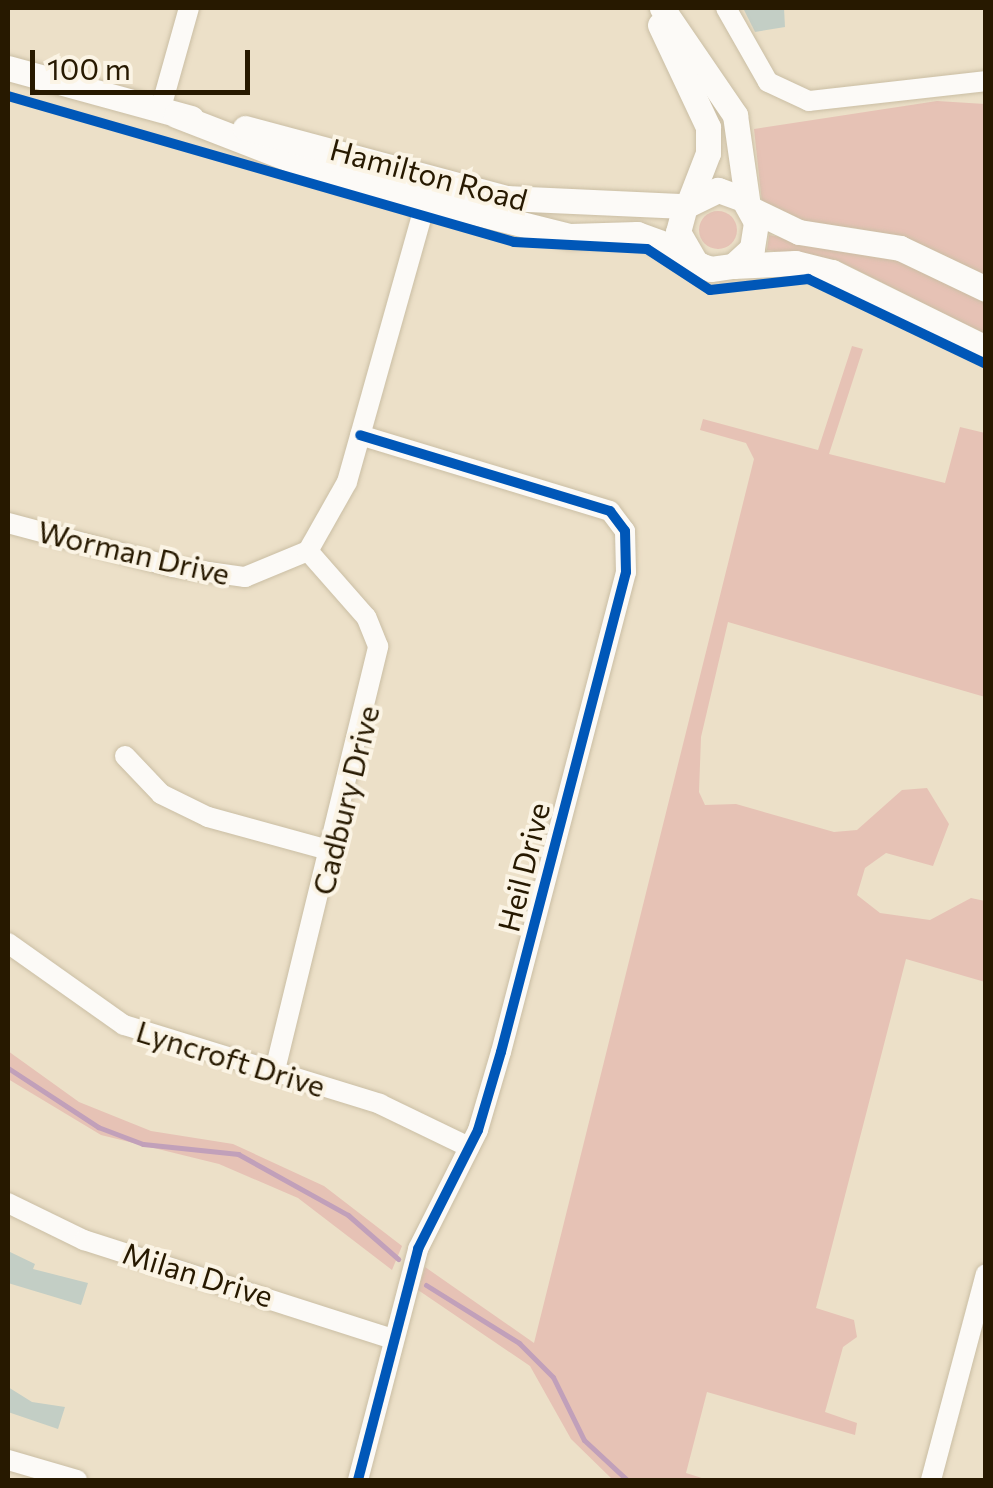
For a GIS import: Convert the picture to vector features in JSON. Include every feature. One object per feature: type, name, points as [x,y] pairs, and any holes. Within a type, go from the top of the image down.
[{"type":"main road","points":[[650,8],[671,47],[710,143],[693,200],[672,242],[694,262],[732,266],[796,264],[832,272],[986,348]]},
{"type":"main road","points":[[662,8],[735,115],[752,214],[752,248],[732,266]]},
{"type":"main road","name":"Hamilton Road","points":[[8,68],[168,113],[550,204],[693,200]]},
{"type":"main road","name":"Hamilton Road","points":[[168,113],[425,203],[546,230],[634,225],[672,242]]},
{"type":"main road","points":[[693,200],[731,192],[786,240],[886,253],[986,297]]},
{"type":"main road","points":[[752,214],[798,232],[900,248],[986,289]]},
{"type":"street","points":[[168,113],[189,8]]},
{"type":"street","points":[[726,8],[768,82],[809,102],[986,81]]},
{"type":"street","points":[[308,550],[347,482],[433,176]]},
{"type":"street","name":"Heil Drive","points":[[358,1480],[418,1249],[470,1147],[626,572],[625,531],[588,500],[360,435]]},
{"type":"street","name":"Worman Drive","points":[[8,523],[172,567],[245,577],[308,550]]},
{"type":"street","name":"Cadbury Drive","points":[[275,1070],[332,851],[378,646],[366,616],[308,550]]},
{"type":"street","points":[[125,756],[161,794],[208,816],[332,851]]},
{"type":"street","name":"Lyncroft Drive","points":[[8,943],[124,1026],[380,1104],[470,1147]]},
{"type":"street","name":"Milan Drive","points":[[8,1203],[84,1240],[392,1339]]},
{"type":"street","points":[[931,1480],[986,1274]]},
{"type":"street","points":[[8,1460],[77,1480]]},
{"type":"shaded area","points":[[937,101],[985,104],[985,282],[923,247],[855,228],[794,222],[762,203],[754,129]]},
{"type":"shaded area","points":[[718,211],[731,217],[737,230],[731,243],[718,249],[705,243],[699,230],[705,217]]},
{"type":"shaded area","points":[[769,235],[898,258],[969,290],[985,302],[985,334],[837,260],[767,250]]},
{"type":"shaded area","points":[[852,346],[863,349],[829,454],[945,483],[960,427],[985,433],[985,697],[728,622],[701,737],[699,792],[705,805],[736,804],[834,832],[857,830],[902,790],[927,788],[949,824],[933,866],[886,853],[865,868],[857,895],[880,913],[930,920],[971,898],[985,901],[985,982],[906,959],[816,1308],[854,1320],[857,1337],[843,1347],[825,1412],[857,1423],[855,1435],[707,1392],[686,1473],[708,1480],[613,1480],[571,1439],[530,1366],[418,1290],[425,1267],[534,1343],[754,459],[746,443],[700,430],[703,419],[818,450]]},
{"type":"shaded area","points":[[8,1051],[79,1102],[151,1131],[233,1144],[324,1186],[402,1246],[392,1270],[298,1198],[219,1164],[101,1135],[8,1079]]},
{"type":"building","points":[[743,8],[784,8],[785,27],[755,32]]},
{"type":"building","points":[[8,1251],[35,1264],[33,1269],[88,1283],[81,1305],[8,1283]]},
{"type":"building","points":[[8,1387],[32,1402],[65,1407],[58,1429],[8,1412]]},
{"type":"waterway","points":[[8,1068],[98,1127],[143,1144],[238,1154],[348,1215],[398,1259]]},
{"type":"waterway","points":[[426,1285],[519,1343],[553,1377],[584,1440],[627,1480]]},
{"type":"cycle path","points":[[8,96],[514,242],[647,249],[710,290],[808,279],[986,364]]},
{"type":"cycle path","points":[[358,1480],[418,1249],[478,1130],[626,572],[625,531],[610,511],[360,435]]}]
